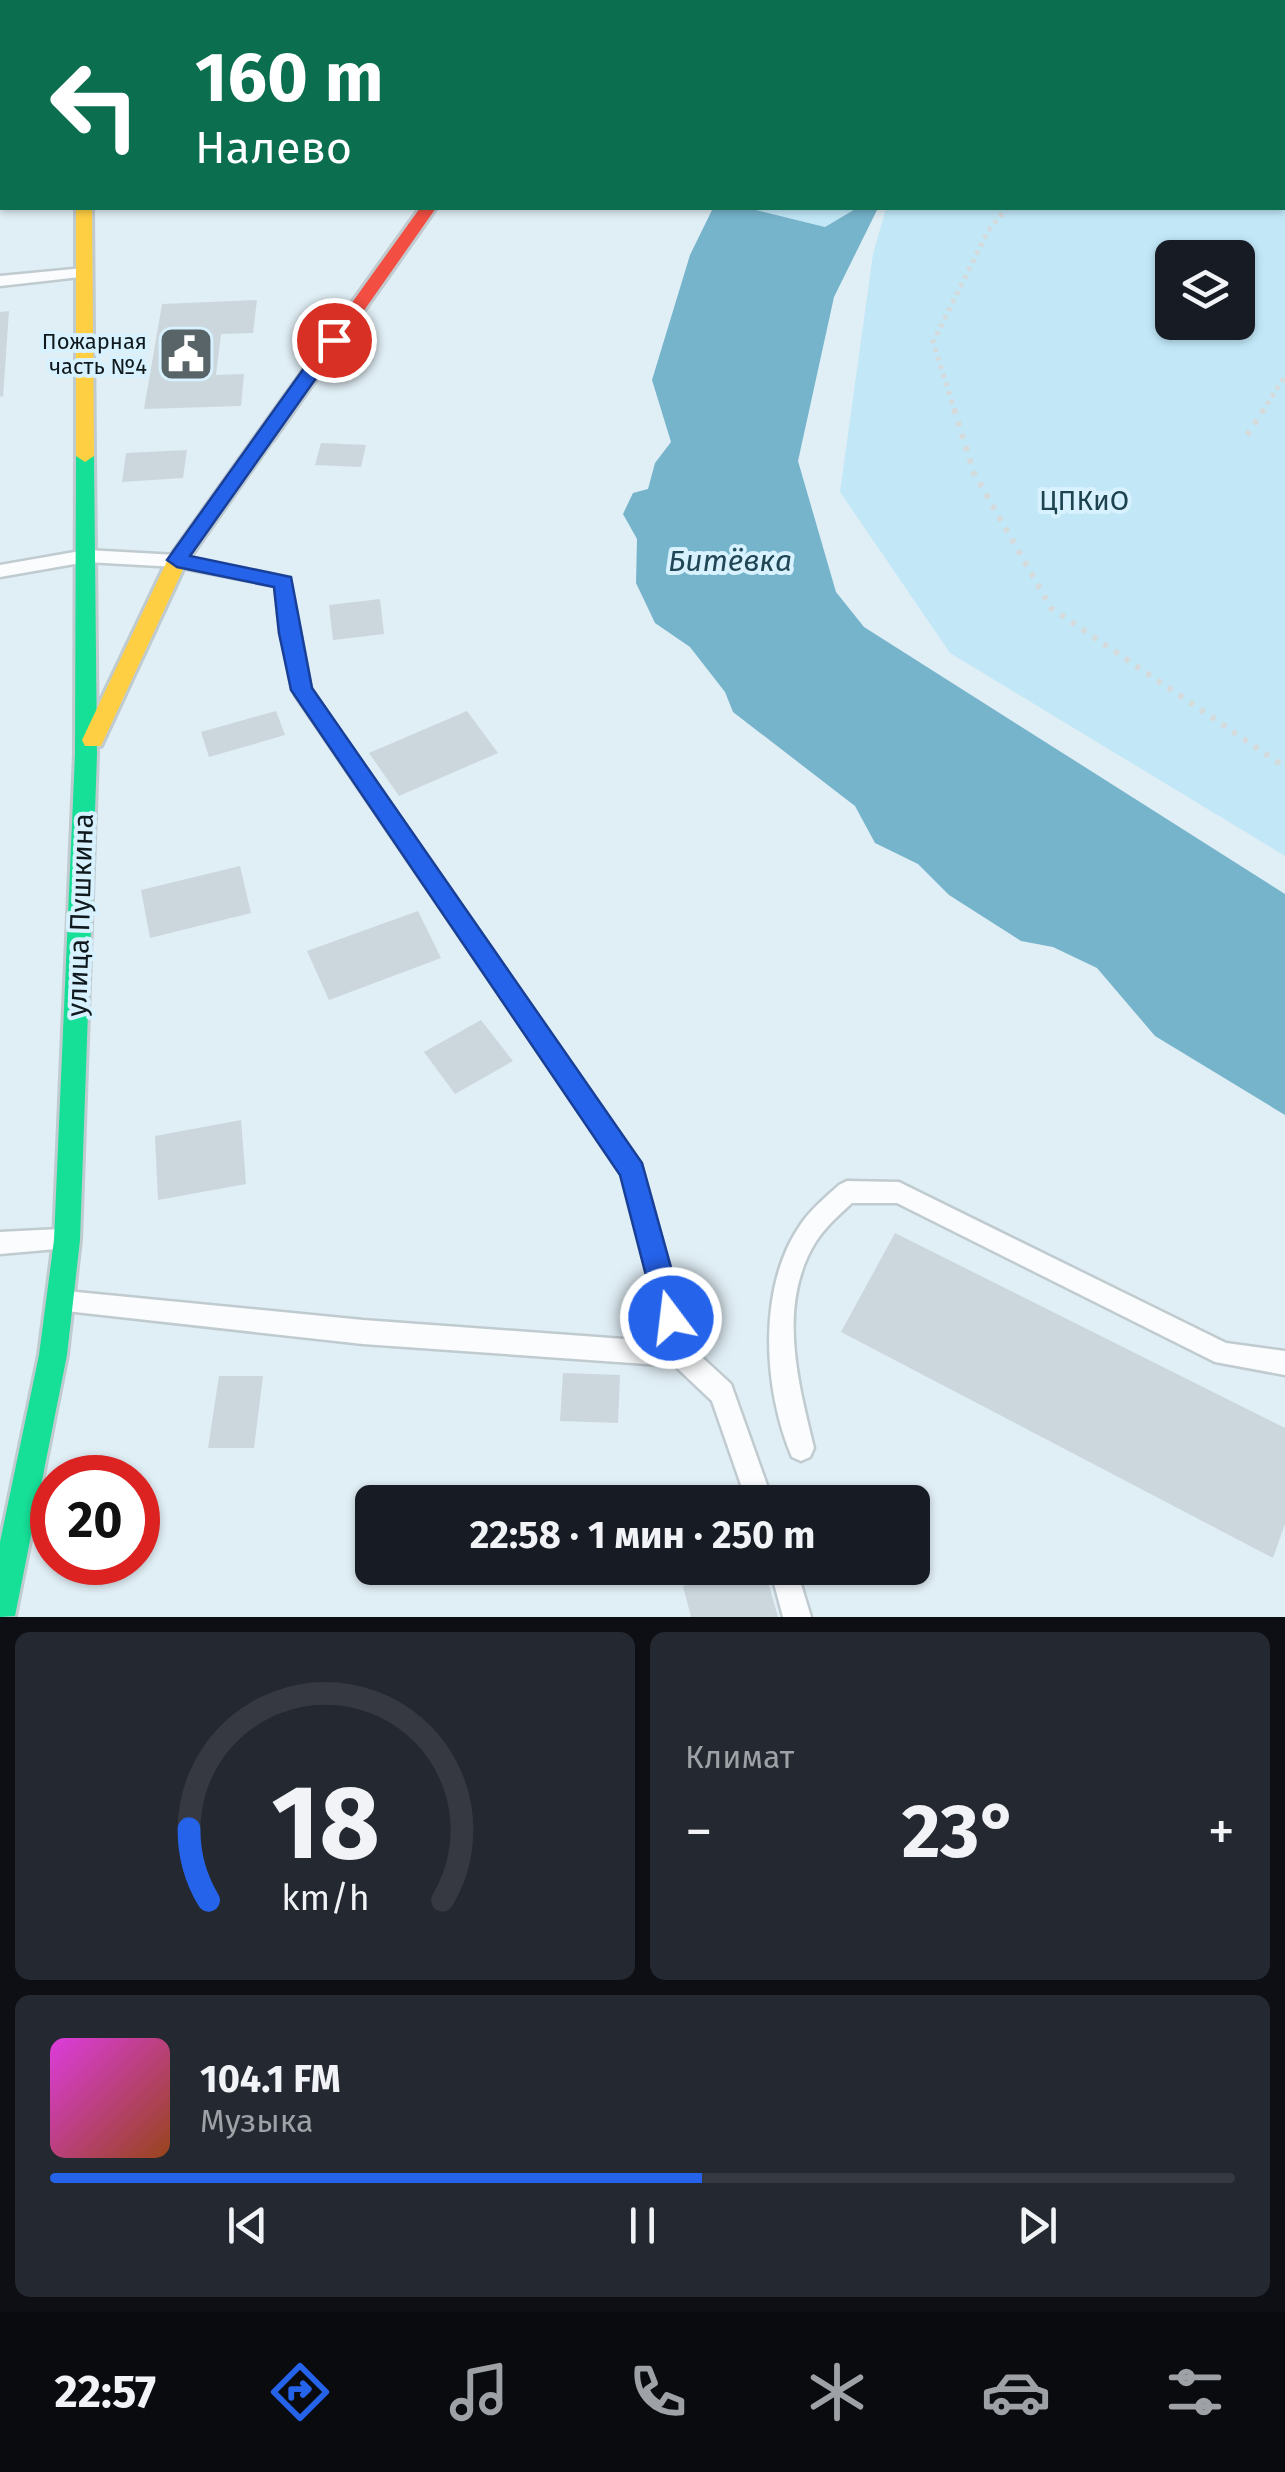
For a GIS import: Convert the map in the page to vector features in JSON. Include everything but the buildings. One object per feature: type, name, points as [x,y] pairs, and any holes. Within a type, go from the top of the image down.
[{"type":"main road","name":"улица Пушкина","points":[[0,1616],[53,1356],[67,1240],[86,754],[84,210]]},
{"type":"main road","points":[[86,754],[177,560],[427,210]]},
{"type":"lane","points":[[0,281],[84,273]]},
{"type":"lane","points":[[0,570],[86,556],[177,560],[284,582],[289,633],[302,690],[632,1171],[681,1355],[722,1394],[754,1485]]},
{"type":"lane","points":[[801,1448],[781,1365],[781,1299],[806,1235],[847,1192],[899,1192],[1224,1354],[1285,1362]]},
{"type":"lane","points":[[0,1243],[67,1240]]},
{"type":"lane","points":[[60,1301],[363,1332],[681,1355]]},
{"type":"lane","points":[[788,1585],[798,1617]]},
{"type":"path","points":[[1005,210],[988,231],[934,342],[974,473],[1051,608],[1285,767]]},
{"type":"path","points":[[1247,435],[1285,376]]},
{"type":"green space","points":[[756,210],[854,210],[825,227]]},
{"type":"green space","name":"ЦПКиО","points":[[885,210],[1285,210],[1285,856],[950,653],[840,492],[873,254]]},
{"type":"water","name":"Битёвка","points":[[712,210],[756,210],[825,227],[854,210],[877,210],[834,297],[798,461],[836,592],[864,627],[1285,894],[1285,1115],[1155,1036],[1097,968],[1053,947],[1021,941],[949,895],[918,864],[875,843],[855,806],[733,712],[725,692],[690,647],[655,623],[636,583],[637,539],[623,514],[633,493],[648,489],[655,463],[671,442],[652,380],[690,255]]},
{"type":"traffic: fast","points":[[0,1616],[53,1355],[67,1240],[86,754],[85,456]]},
{"type":"traffic: slow","points":[[84,210],[85,456]]},
{"type":"traffic: slow","points":[[93,740],[177,561],[266,436]]},
{"type":"traffic: jam","points":[[266,436],[427,210]]},
{"type":"place","name":"Пожарная часть №4","points":[[186,354]]},
{"type":"route","points":[[334,340],[177,560],[284,582],[289,633],[302,690],[632,1171],[671,1318]]}]
